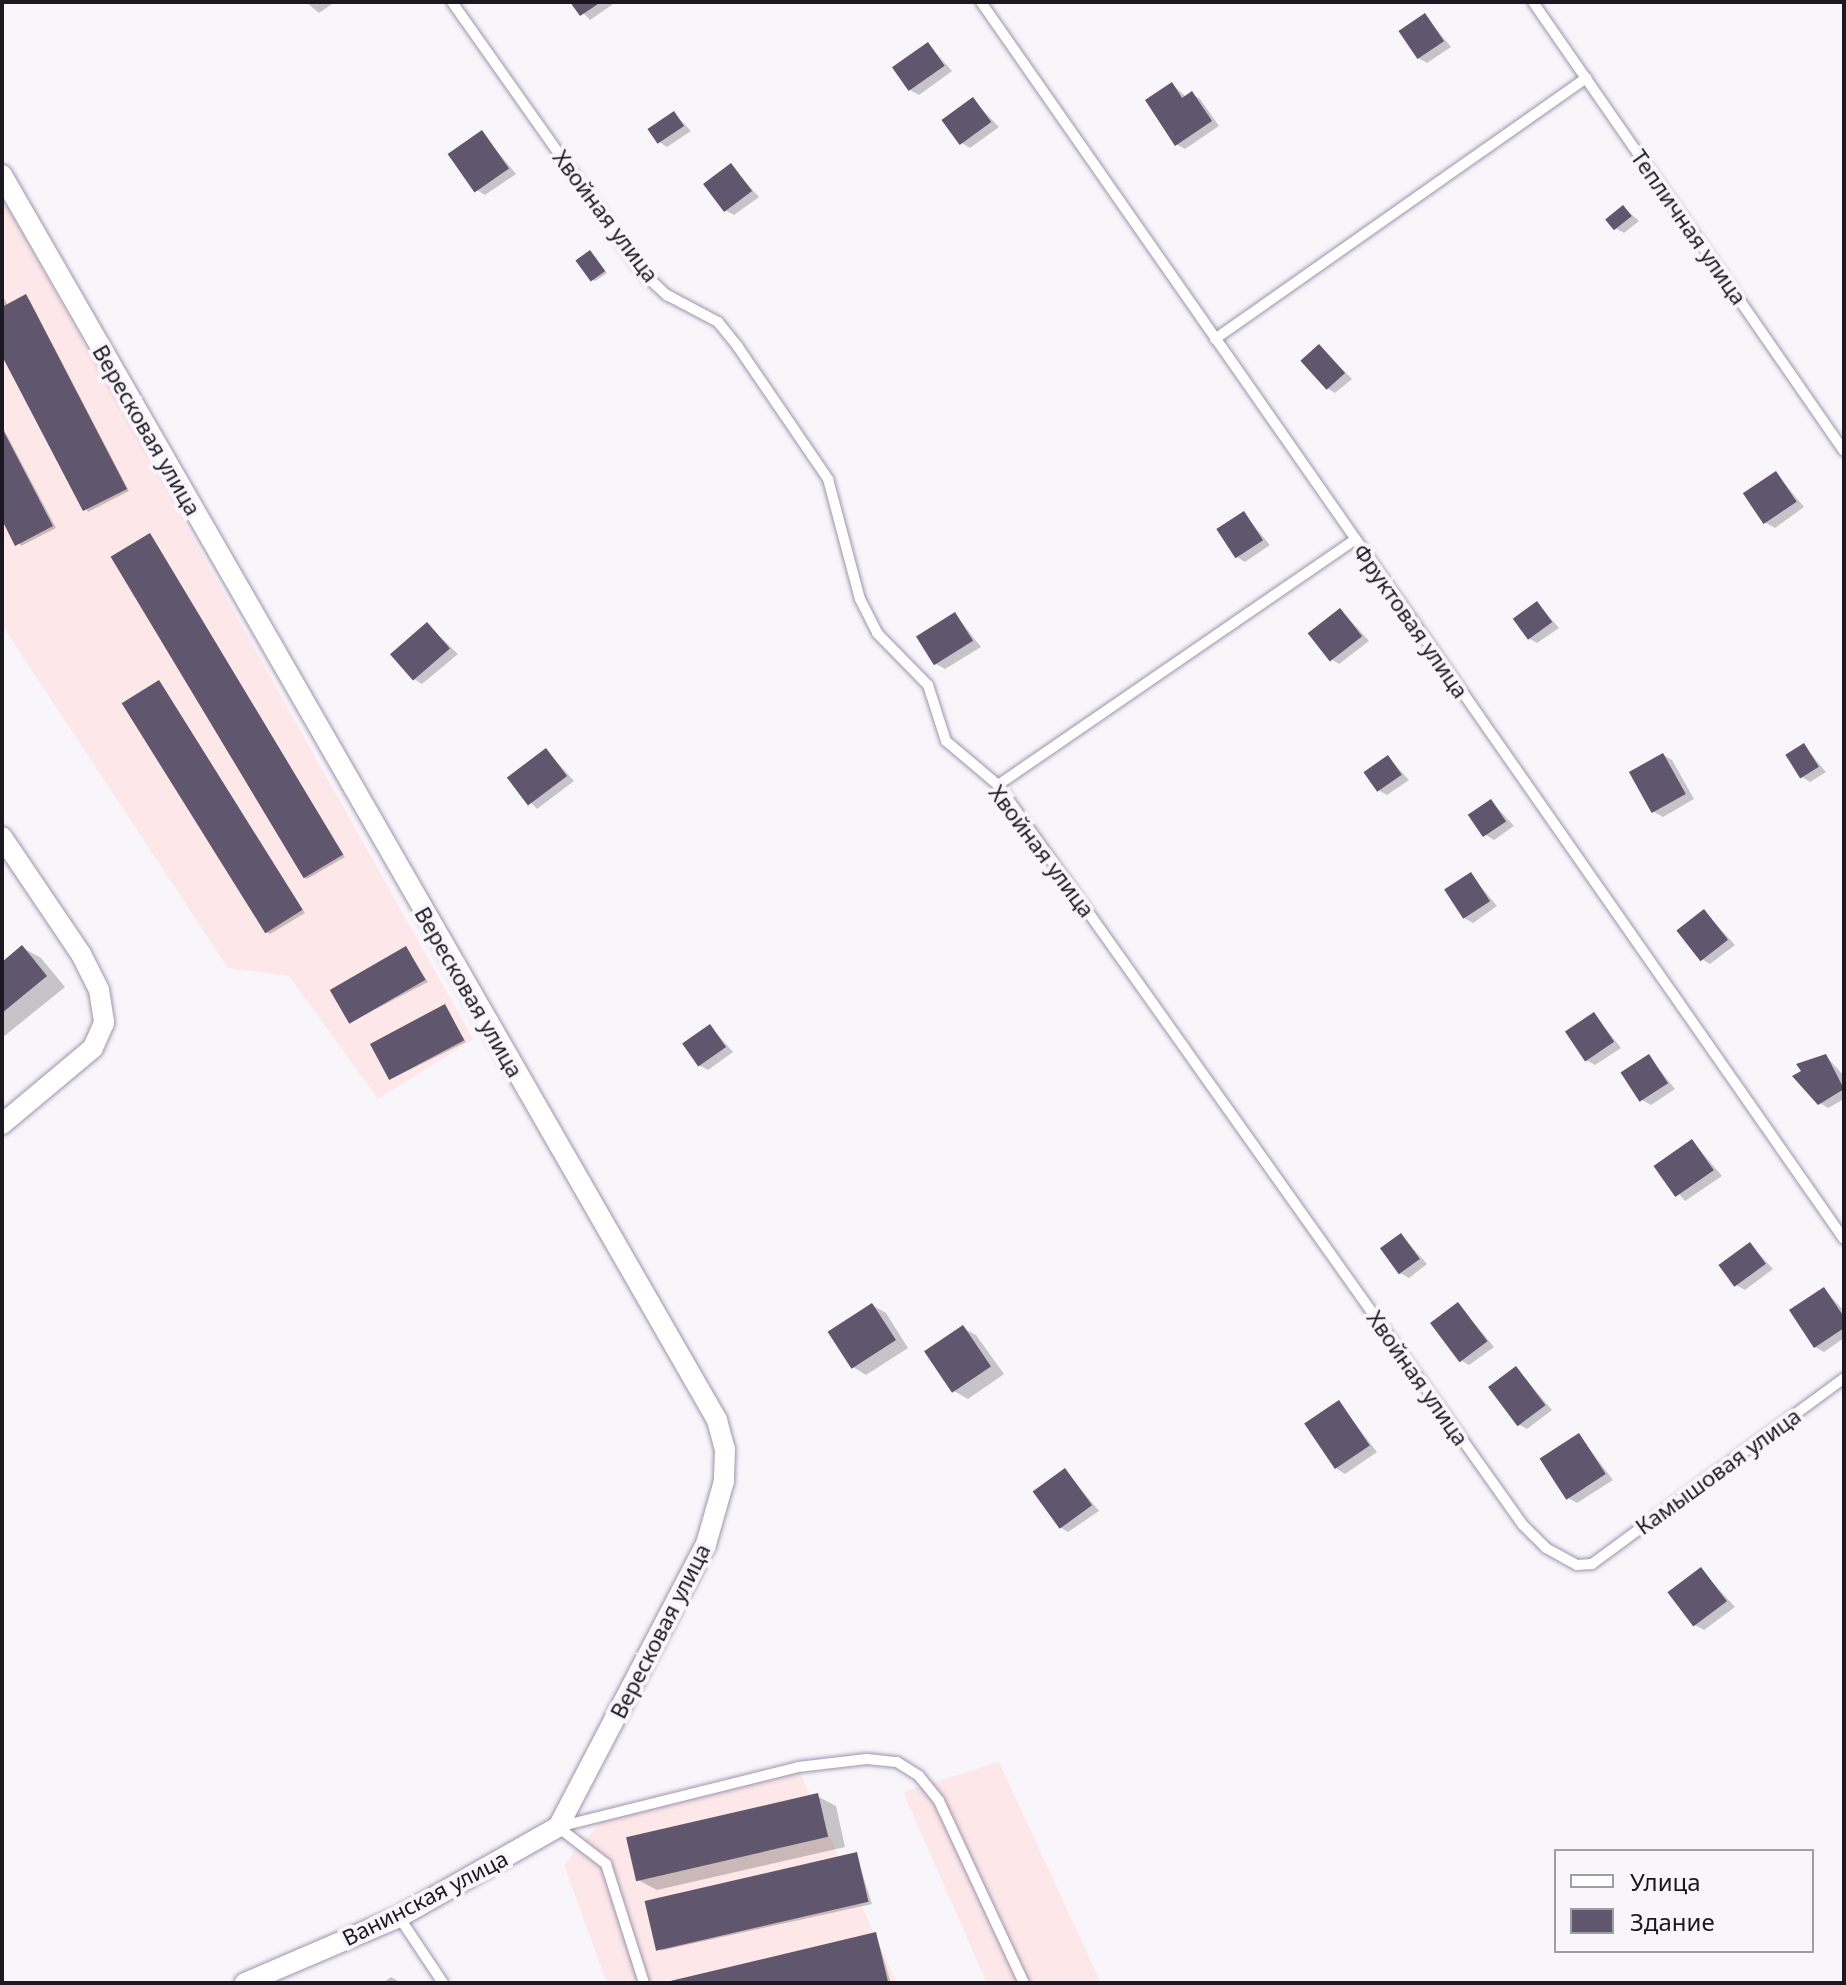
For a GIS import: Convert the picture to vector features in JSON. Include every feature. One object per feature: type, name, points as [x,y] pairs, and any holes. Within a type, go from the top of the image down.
[{"type":"street","name":"Вересковая улица","points":[[2,175],[717,1420],[725,1449],[724,1481],[706,1544],[558,1827]]},
{"type":"street","points":[[2,837],[81,954],[99,990],[104,1023],[93,1048],[2,1124]]},
{"type":"street","name":"Ванинская улица","points":[[245,1983],[399,1917],[558,1827]]},
{"type":"lane","name":"Хвойная улица","points":[[452,2],[643,273],[667,295],[718,322],[818,460],[828,479],[860,599],[877,633],[920,673],[946,741],[998,785],[1523,1525],[1562,1559],[1592,1564]]},
{"type":"lane","name":"Фруктовая улица","points":[[981,2],[1844,1239]]},
{"type":"lane","name":"Тепличная улица","points":[[1533,2],[1844,451]]},
{"type":"lane","points":[[1215,339],[1586,78]]},
{"type":"lane","points":[[998,785],[1355,540]]},
{"type":"lane","name":"Камышовая улица","points":[[1592,1564],[1844,1378]]},
{"type":"lane","points":[[558,1827],[798,1767],[867,1759],[897,1762],[919,1776],[939,1801],[1024,1983]]},
{"type":"lane","points":[[558,1827],[606,1864],[644,1983]]},
{"type":"lane","points":[[399,1917],[443,1983]]},
{"type":"shaded area","points":[[2,197],[473,1039],[378,1099],[289,976],[228,968],[2,625]]},
{"type":"shaded area","points":[[999,1762],[1101,1983],[987,1983],[903,1792]]},
{"type":"shaded area","points":[[799,1770],[897,1983],[607,1983],[564,1865],[606,1816]]},
{"type":"building","points":[[570,2],[601,2],[580,16]]},
{"type":"building","points":[[1425,13],[1444,41],[1417,59],[1398,31]]},
{"type":"building","points":[[928,42],[945,66],[909,91],[892,67]]},
{"type":"building","points":[[1172,82],[1182,98],[1192,91],[1212,121],[1175,146],[1145,100]]},
{"type":"building","points":[[973,97],[991,122],[960,145],[941,120]]},
{"type":"building","points":[[674,111],[684,126],[658,144],[647,129]]},
{"type":"building","points":[[482,130],[509,169],[475,193],[448,154]]},
{"type":"building","points":[[731,163],[752,191],[724,212],[703,184]]},
{"type":"building","points":[[1623,205],[1632,216],[1614,230],[1605,219]]},
{"type":"building","points":[[590,250],[605,271],[591,282],[575,261]]},
{"type":"building","points":[[26,294],[127,489],[83,511],[2,356],[2,307]]},
{"type":"building","points":[[1319,344],[1345,373],[1327,390],[1300,361]]},
{"type":"building","points":[[2,428],[53,526],[15,546],[2,520]]},
{"type":"building","points":[[1776,471],[1797,502],[1764,524],[1743,493]]},
{"type":"building","points":[[1244,511],[1263,540],[1235,558],[1216,529]]},
{"type":"building","points":[[150,533],[343,854],[304,878],[111,557]]},
{"type":"building","points":[[1537,601],[1552,622],[1528,640],[1513,619]]},
{"type":"building","points":[[1340,608],[1362,636],[1330,662],[1308,633]]},
{"type":"building","points":[[955,612],[973,641],[934,665],[916,636]]},
{"type":"building","points":[[427,622],[450,648],[413,681],[390,654]]},
{"type":"building","points":[[159,680],[303,910],[265,933],[122,703]]},
{"type":"building","points":[[1804,743],[1819,767],[1800,778],[1785,755]]},
{"type":"building","points":[[546,748],[567,776],[528,805],[507,777]]},
{"type":"building","points":[[1663,753],[1686,794],[1652,813],[1629,772]]},
{"type":"building","points":[[1388,755],[1402,775],[1377,792],[1363,772]]},
{"type":"building","points":[[1491,799],[1506,821],[1483,837],[1468,815]]},
{"type":"building","points":[[1471,872],[1490,901],[1463,919],[1444,889]]},
{"type":"building","points":[[1704,909],[1728,940],[1700,961],[1676,931]]},
{"type":"building","points":[[22,945],[47,976],[2,1013],[2,962]]},
{"type":"building","points":[[406,946],[426,980],[349,1024],[330,990]]},
{"type":"building","points":[[445,1004],[464,1040],[389,1080],[370,1044]]},
{"type":"building","points":[[1594,1012],[1614,1042],[1585,1061],[1565,1032]]},
{"type":"building","points":[[710,1024],[726,1047],[698,1066],[682,1044]]},
{"type":"building","points":[[1649,1054],[1668,1083],[1640,1102],[1620,1073]]},
{"type":"building","points":[[1826,1054],[1844,1089],[1818,1105],[1792,1076],[1801,1071],[1796,1064]]},
{"type":"building","points":[[1692,1139],[1714,1170],[1675,1197],[1653,1166]]},
{"type":"building","points":[[1401,1233],[1420,1259],[1399,1274],[1380,1248]]},
{"type":"building","points":[[1750,1242],[1766,1264],[1734,1287],[1718,1265]]},
{"type":"building","points":[[1824,1287],[1844,1317],[1844,1328],[1814,1348],[1789,1310]]},
{"type":"building","points":[[1458,1302],[1487,1341],[1460,1362],[1430,1323]]},
{"type":"building","points":[[872,1303],[896,1340],[852,1369],[828,1332]]},
{"type":"building","points":[[963,1325],[991,1366],[952,1393],[924,1351]]},
{"type":"building","points":[[1516,1366],[1545,1405],[1518,1426],[1488,1387]]},
{"type":"building","points":[[1339,1400],[1370,1446],[1335,1469],[1304,1423]]},
{"type":"building","points":[[1579,1433],[1606,1474],[1566,1500],[1540,1459]]},
{"type":"building","points":[[1065,1468],[1092,1505],[1060,1529],[1033,1492]]},
{"type":"building","points":[[1701,1567],[1727,1601],[1693,1627],[1667,1592]]},
{"type":"building","points":[[818,1793],[828,1837],[636,1881],[626,1837]]},
{"type":"building","points":[[857,1852],[868,1902],[656,1951],[645,1901]]},
{"type":"building","points":[[876,1932],[888,1982],[666,1983],[666,1982]]}]
